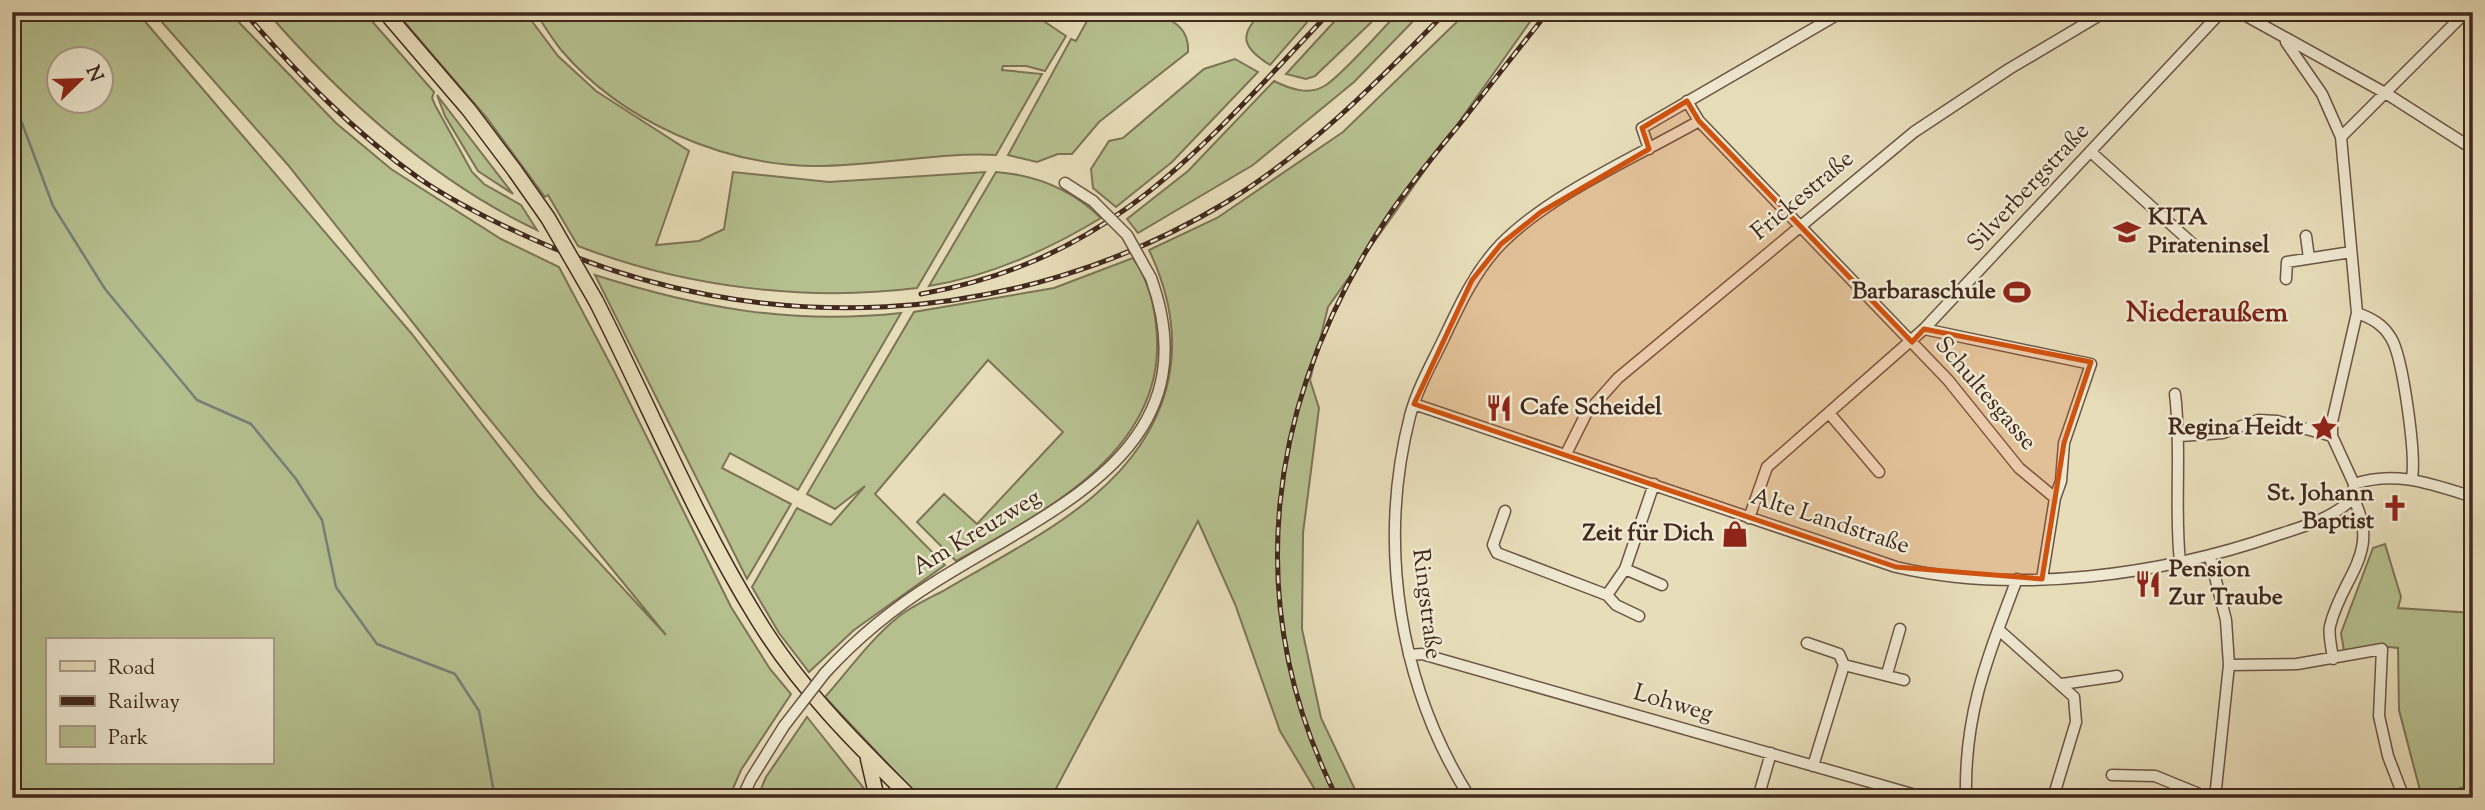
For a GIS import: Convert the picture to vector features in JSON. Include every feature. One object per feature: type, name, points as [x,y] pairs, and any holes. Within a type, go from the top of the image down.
[{"type":"main road","points":[[385,12],[444,80],[548,218],[596,301],[696,505],[758,620],[809,690],[866,754],[911,798]]},
{"type":"main road","points":[[866,754],[877,798]]},
{"type":"street","points":[[1650,149],[1642,128],[1842,12]]},
{"type":"street","name":"Frickestraße","points":[[1566,454],[1586,414],[1618,379],[1801,225],[1937,116],[2105,12]]},
{"type":"street","name":"Silverbergstraße","points":[[1749,517],[1767,467],[1912,342],[2092,153],[2221,12]]},
{"type":"street","points":[[2239,12],[2387,94],[2473,149]]},
{"type":"street","points":[[2342,137],[2466,12]]},
{"type":"street","points":[[2285,39],[2322,94],[2342,137],[2340,150],[2348,197],[2357,313],[2332,422],[2332,436],[2354,484],[2353,498],[2364,521],[2365,540],[2329,628],[2333,659]]},
{"type":"street","name":"Schultesgasse","points":[[1687,101],[1699,121],[1961,394],[2019,468],[2055,498]]},
{"type":"street","name":"Ringstraße","points":[[1470,798],[1436,735],[1409,655],[1398,595],[1396,514],[1400,472],[1414,404],[1472,280],[1501,244],[1554,204],[1699,121]]},
{"type":"street","points":[[2092,153],[2195,246]]},
{"type":"street","name":"Am Kreuzweg","points":[[742,798],[784,726],[825,673],[864,635],[932,583],[1073,499],[1115,464],[1136,437],[1158,391],[1164,345],[1163,324],[1151,278],[1127,234],[1093,201],[1065,183]]},
{"type":"street","points":[[2306,236],[2309,258]]},
{"type":"street","points":[[2286,279],[2287,262],[2351,252]]},
{"type":"street","points":[[2357,313],[2379,323],[2393,341],[2409,425],[2414,467],[2412,478]]},
{"type":"street","points":[[1924,329],[2091,364],[2064,443],[2061,481],[2055,498],[2042,579]]},
{"type":"street","points":[[2175,394],[2180,436],[2177,533],[2180,562]]},
{"type":"street","name":"Alte Landstraße","points":[[1414,404],[1905,569],[2042,579],[2180,562],[2210,557],[2298,528],[2342,508],[2353,498]]},
{"type":"street","points":[[1829,413],[1879,472]]},
{"type":"street","points":[[2180,436],[2223,433],[2258,420],[2277,421],[2332,436]]},
{"type":"street","points":[[2354,484],[2373,477],[2412,478],[2472,496],[2473,484]]},
{"type":"street","points":[[1607,594],[1625,569],[1654,484]]},
{"type":"street","points":[[1505,511],[1493,545],[1497,553],[1607,594],[1616,605],[1639,616]]},
{"type":"street","points":[[2210,557],[2225,617],[2229,665],[2215,798]]},
{"type":"street","points":[[1625,569],[1662,585]]},
{"type":"street","points":[[1966,798],[1966,755],[1976,692],[2017,579]]},
{"type":"street","points":[[1887,674],[1900,629]]},
{"type":"street","points":[[1999,630],[2074,697],[2076,722],[2053,798]]},
{"type":"street","points":[[1807,643],[1839,654],[1844,665],[1813,766]]},
{"type":"street","points":[[2229,665],[2297,664],[2382,649],[2379,716],[2388,756],[2404,798]]},
{"type":"street","name":"Lohweg","points":[[1409,655],[1422,654],[1926,798]]},
{"type":"street","points":[[1844,665],[1904,680]]},
{"type":"street","points":[[2062,684],[2117,676]]},
{"type":"street","points":[[1758,798],[1771,753]]},
{"type":"street","points":[[2066,754],[2078,757]]},
{"type":"street","points":[[2112,775],[2155,776],[2209,798]]},
{"type":"highlighted area","points":[[1687,101],[1699,121],[1912,342],[1924,329],[2091,362],[2064,443],[2042,579],[1896,567],[1414,404],[1472,280],[1501,244],[1541,212],[1649,149],[1642,128]]},
{"type":"green space","points":[[12,12],[137,12],[411,333],[538,496],[666,635],[482,410],[288,165],[153,12],[229,12],[336,123],[391,169],[501,239],[559,267],[614,371],[731,607],[770,669],[791,694],[741,770],[729,798],[12,798]]},
{"type":"green space","points":[[267,12],[364,12],[434,92],[432,98],[435,105],[472,172],[484,184],[521,205],[537,230],[461,187],[391,135],[326,75]]},
{"type":"green space","points":[[396,12],[525,12],[558,56],[596,91],[689,151],[656,245],[699,241],[724,229],[733,172],[829,182],[985,172],[917,288],[875,292],[788,292],[745,288],[660,272],[578,246],[548,195],[545,197],[487,118]]},
{"type":"green space","points":[[535,12],[1030,12],[1066,36],[1045,71],[1026,66],[1003,66],[1002,70],[1042,74],[996,155],[811,166],[742,157],[675,134],[643,118],[586,76],[562,51]]},
{"type":"green space","points":[[1092,12],[1136,12],[1167,19],[1178,26],[1186,37],[1188,52],[1099,122],[1072,154],[1058,154],[1037,162],[1008,155],[1071,39],[1076,41]]},
{"type":"green space","points":[[1263,12],[1316,12],[1270,65],[1254,53],[1247,41],[1249,28]]},
{"type":"green space","points":[[1343,12],[1382,12],[1315,76],[1306,79],[1286,74]]},
{"type":"green space","points":[[1399,12],[1422,12],[1354,82],[1253,165],[1138,233],[1127,219],[1188,171],[1274,81],[1306,91],[1326,85],[1353,61]]},
{"type":"green space","points":[[1467,12],[1537,12],[1328,307],[1310,380],[1319,408],[1303,533],[1302,629],[1321,718],[1359,798],[1320,798],[1280,731],[1235,604],[1198,521],[1051,798],[920,798],[825,697],[868,646],[902,614],[1010,553],[1076,510],[1105,486],[1131,458],[1152,426],[1166,390],[1172,354],[1167,301],[1149,250],[1217,218],[1343,132]]},
{"type":"green space","points":[[1235,59],[1258,72],[1172,162],[1116,207],[1093,188],[1091,169],[1109,141],[1123,138],[1204,69]]},
{"type":"green space","points":[[437,95],[513,194],[478,171],[445,116]]},
{"type":"green space","points":[[996,172],[1040,180],[1078,199],[1101,218],[1060,241],[997,269],[929,286]]},
{"type":"green space","points":[[1133,258],[1151,297],[1157,339],[1153,379],[1140,415],[1118,447],[1091,475],[1059,500],[956,561],[917,522],[944,494],[977,524],[1063,432],[988,360],[875,494],[945,565],[854,630],[809,672],[779,633],[752,587],[797,508],[831,525],[865,486],[835,509],[807,494],[914,312],[1054,288]]},
{"type":"green space","points":[[595,275],[672,297],[746,311],[822,317],[901,313],[798,490],[730,453],[722,468],[791,504],[747,579]]},
{"type":"green space","points":[[2385,544],[2401,597],[2398,608],[2473,613],[2473,785],[2422,798],[2399,710],[2398,648],[2380,646],[2344,651],[2341,633],[2373,548]]},
{"type":"green space","points":[[807,717],[866,791],[868,798],[757,798],[766,777]]},
{"type":"waterway","points":[[12,109],[22,123],[53,206],[105,289],[197,400],[251,424],[296,479],[322,520],[336,587],[377,644],[455,674],[479,711],[495,798]]},
{"type":"railway","points":[[244,12],[327,101],[395,161],[448,197],[537,241],[622,273],[709,295],[797,306],[886,307],[974,297],[1060,276],[1144,245],[1225,203],[1286,161],[1342,114],[1446,12]]},
{"type":"railway","points":[[921,294],[989,277],[1049,254],[1102,225],[1150,190],[1195,151],[1330,12]]},
{"type":"railway","points":[[1337,798],[1306,725],[1287,651],[1278,577],[1280,504],[1292,431],[1314,359],[1345,289],[1385,221],[1422,170],[1548,12]]},
{"type":"place","name":"KITA Pirateninsel","points":[[2127,232]]},
{"type":"place","name":"Barbaraschule","points":[[2017,292]]},
{"type":"place","name":"Cafe Scheidel","points":[[1499,408]]},
{"type":"place","name":"Regina Heidt","points":[[2324,428]]},
{"type":"place","name":"St. Johann Baptist","points":[[2395,508]]},
{"type":"place","name":"Zeit für Dich","points":[[1735,534]]},
{"type":"place","name":"Pension Zur Traube","points":[[2148,584]]},
{"type":"district","name":"Niederaußem","points":[[2207,314]]}]
